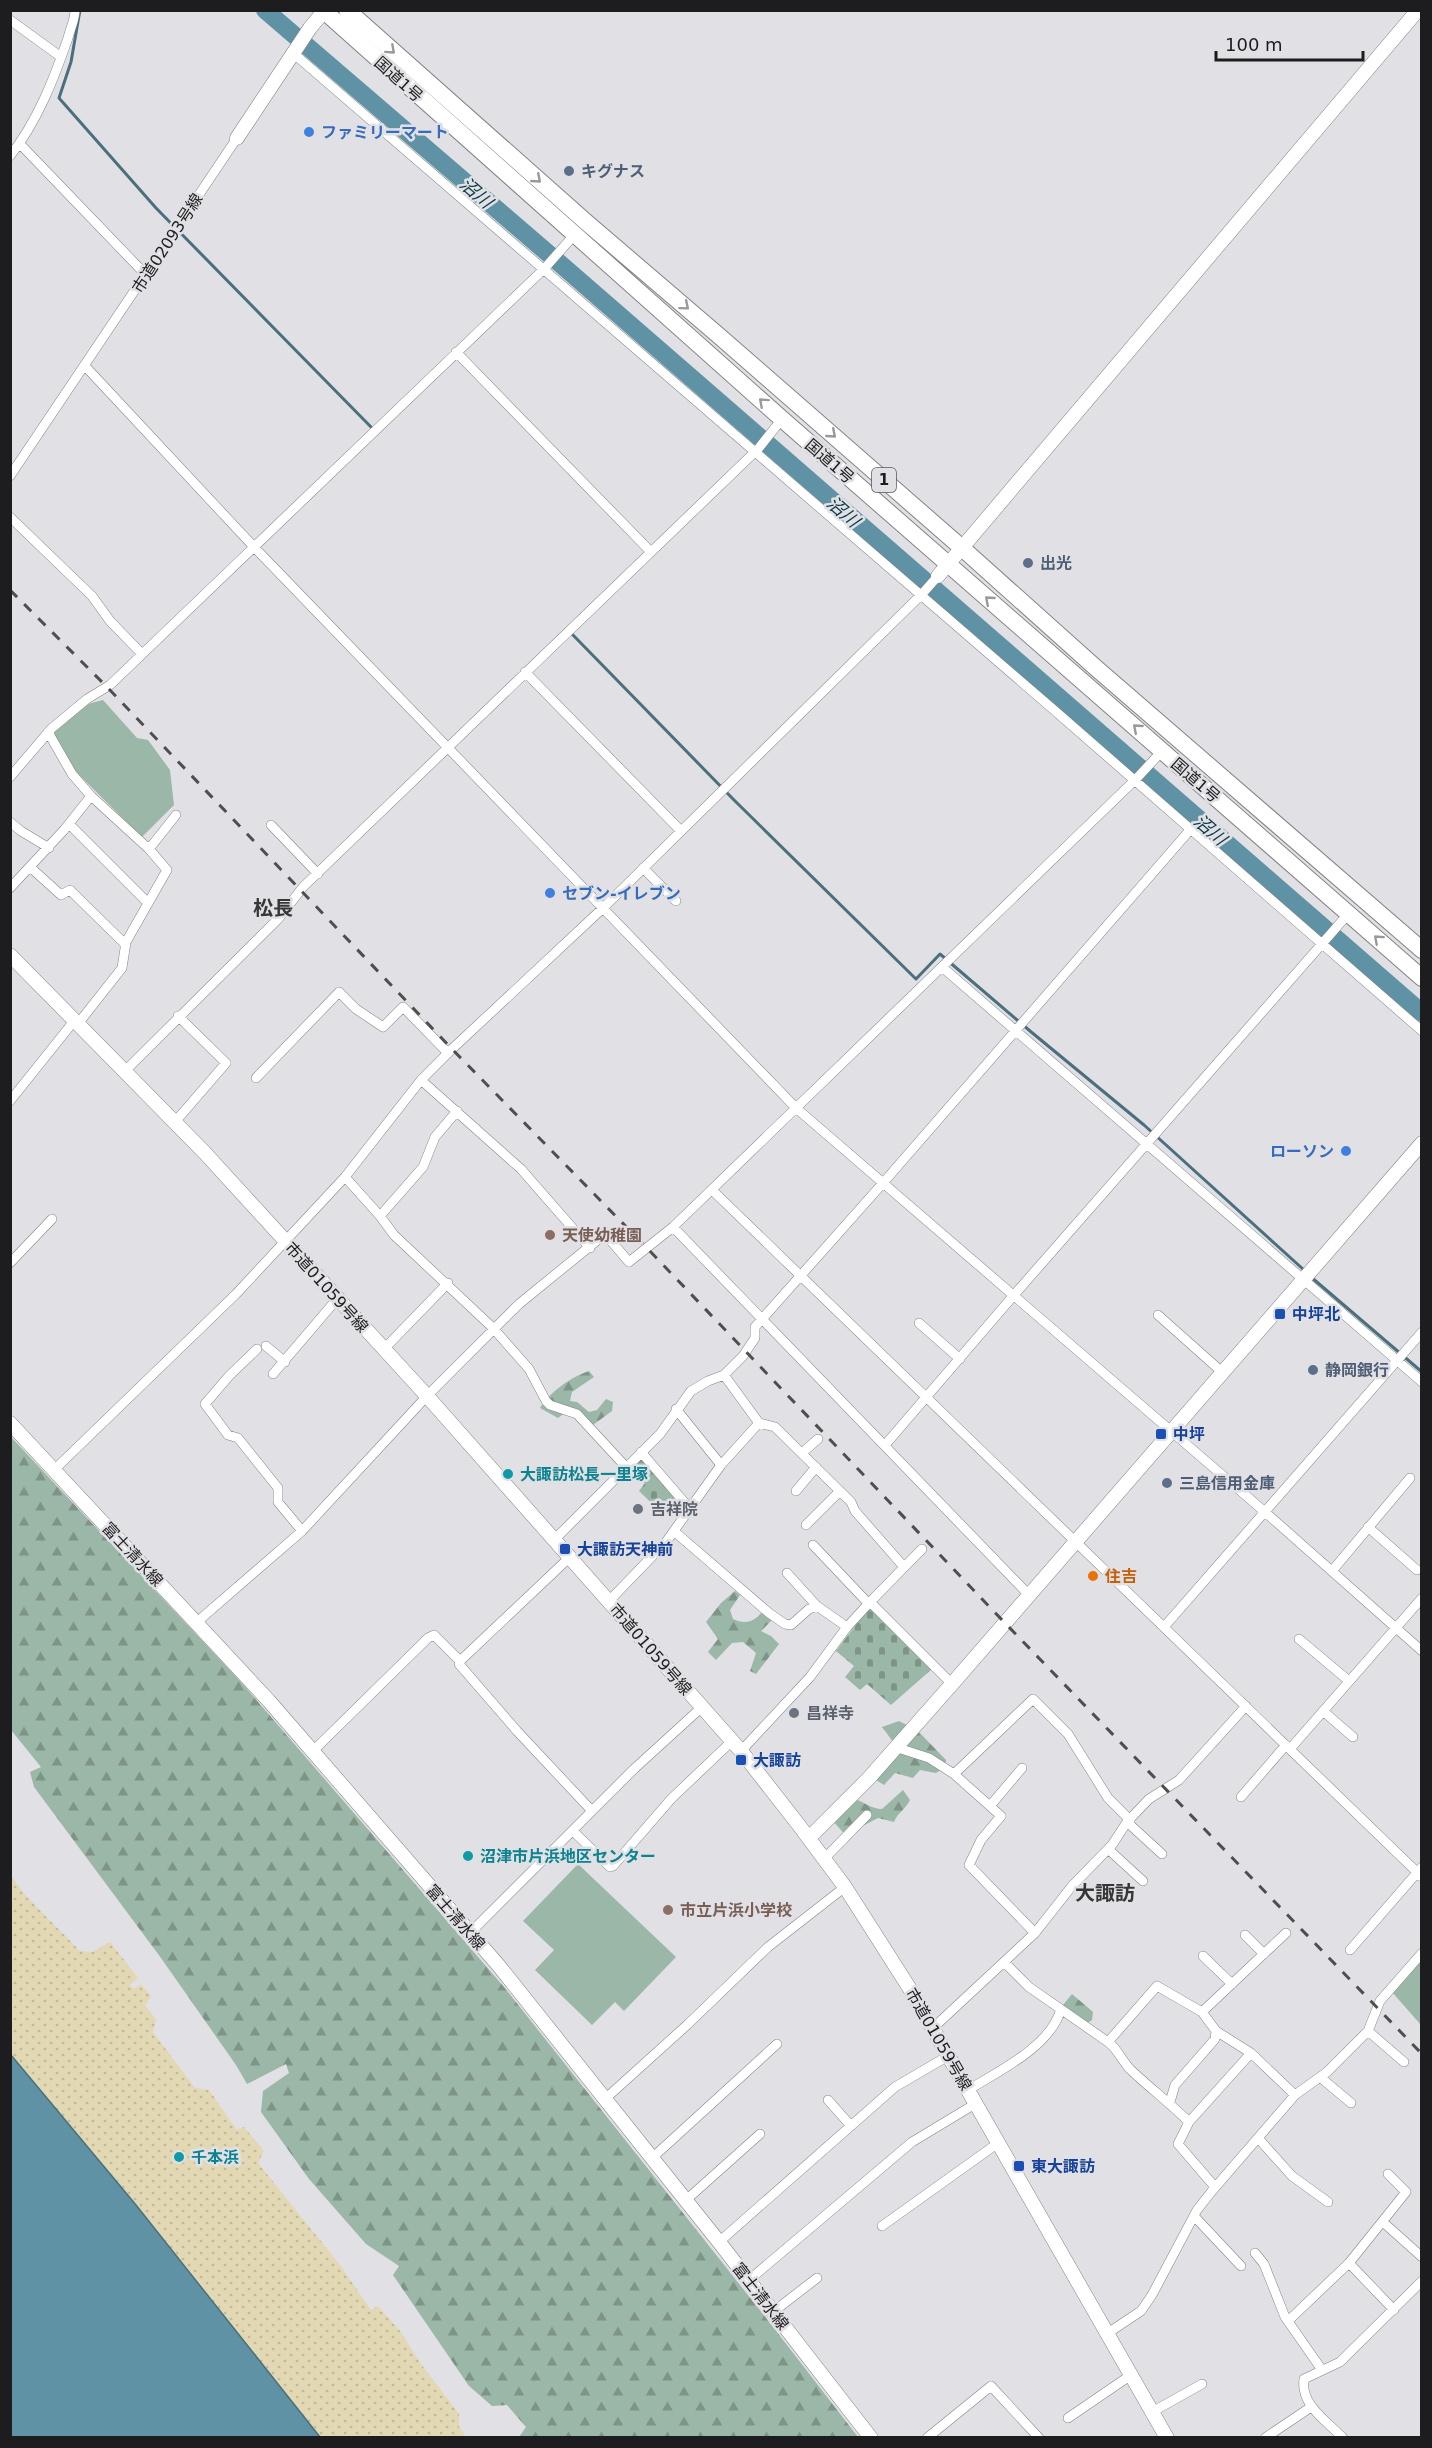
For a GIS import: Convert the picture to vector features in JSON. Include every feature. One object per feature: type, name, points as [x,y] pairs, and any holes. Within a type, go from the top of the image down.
[{"type":"highway","name":"国道1号","points":[[347,10],[568,207],[718,334],[1096,668],[1422,950]]},
{"type":"highway","name":"国道1号","points":[[324,11],[575,234],[778,425],[1157,756],[1349,913],[1422,978]]},
{"type":"street","points":[[10,156],[20,144],[45,97],[61,57],[75,10]]},
{"type":"street","points":[[54,1470],[200,1330],[285,1241],[345,1177],[421,1080],[602,909],[921,595],[1418,10]]},
{"type":"street","name":"市道02093号線","points":[[10,476],[309,28],[324,11]]},
{"type":"street","points":[[12,23],[61,57]]},
{"type":"street","points":[[294,52],[756,450],[1136,780],[1190,830],[1324,943],[1422,1031]]},
{"type":"street","points":[[20,144],[146,275]]},
{"type":"street","points":[[10,777],[48,732],[87,699],[108,688],[545,268],[575,234]]},
{"type":"street","points":[[456,352],[651,552]]},
{"type":"street","points":[[85,366],[254,547],[796,1108],[1265,1512],[1422,1652]]},
{"type":"street","points":[[124,1072],[279,918],[303,887],[756,450],[778,425]]},
{"type":"street","points":[[10,517],[92,596],[110,621],[142,654]]},
{"type":"street","points":[[525,672],[681,831]]},
{"type":"street","points":[[10,1101],[122,968],[126,945],[167,870],[149,849],[91,796],[72,774],[48,732]]},
{"type":"street","points":[[197,1622],[302,1531],[427,1396],[493,1328],[529,1295],[605,1234],[629,1262],[673,1227],[1136,780],[1157,756]]},
{"type":"street","points":[[10,888],[49,848],[91,796]]},
{"type":"street","points":[[149,849],[176,815]]},
{"type":"street","points":[[10,822],[49,848]]},
{"type":"street","points":[[69,824],[148,903]]},
{"type":"street","points":[[271,825],[318,873]]},
{"type":"street","points":[[555,1539],[660,1434],[691,1391],[708,1380],[724,1375],[749,1348],[755,1338],[755,1327],[884,1183],[1014,1030],[1190,830]]},
{"type":"street","points":[[30,867],[61,895],[70,890],[126,945]]},
{"type":"street","points":[[644,868],[676,901]]},
{"type":"street","points":[[885,1445],[1349,913]]},
{"type":"street","name":"市道01059号線","points":[[10,955],[175,1122],[427,1396],[736,1746],[809,1838],[845,1887],[933,2028],[1167,2438]]},
{"type":"street","points":[[942,967],[1148,1144],[1309,1274],[1397,1361],[1422,1382]]},
{"type":"street","points":[[256,1078],[339,992],[356,1009],[383,1028],[403,1007],[448,1053]]},
{"type":"street","points":[[175,1122],[226,1063],[178,1016]]},
{"type":"street","points":[[421,1080],[521,1169],[590,1248]]},
{"type":"street","points":[[380,1216],[423,1167],[435,1137],[457,1111]]},
{"type":"street","points":[[809,1838],[869,1778],[952,1684],[1422,1143]]},
{"type":"street","points":[[345,1177],[394,1235],[493,1328],[529,1369],[546,1401],[550,1405],[577,1414],[626,1467]]},
{"type":"street","points":[[712,1190],[1420,1872],[1350,1950]]},
{"type":"street","points":[[10,1263],[52,1219]]},
{"type":"street","points":[[673,1227],[1029,1595]]},
{"type":"street","points":[[384,1349],[447,1283]]},
{"type":"street","points":[[273,1374],[337,1299]]},
{"type":"street","points":[[1158,1315],[1222,1372]]},
{"type":"street","points":[[919,1323],[960,1359]]},
{"type":"street","points":[[1164,1627],[1422,1332]]},
{"type":"street","points":[[285,1362],[261,1348],[229,1376],[205,1404],[228,1435],[238,1438],[278,1488],[278,1502],[302,1531]]},
{"type":"street","points":[[724,1375],[759,1423],[775,1427],[802,1453],[840,1491],[904,1567]]},
{"type":"street","points":[[676,1409],[721,1465]]},
{"type":"street","name":"富士清水線","points":[[10,1423],[197,1622],[314,1751],[470,1933],[719,2242],[871,2438]]},
{"type":"street","points":[[609,1601],[675,1532],[721,1465],[759,1423]]},
{"type":"street","points":[[802,1453],[818,1439]]},
{"type":"street","points":[[641,1452],[691,1510]]},
{"type":"street","points":[[796,1491],[816,1467]]},
{"type":"street","points":[[1332,1571],[1410,1478]]},
{"type":"street","points":[[806,1525],[840,1491]]},
{"type":"street","points":[[1368,1527],[1417,1570]]},
{"type":"street","points":[[675,1532],[760,1606],[785,1624],[791,1625],[809,1608],[817,1606]]},
{"type":"street","points":[[813,1545],[952,1684]]},
{"type":"street","points":[[573,1831],[610,1867],[613,1866],[671,1799],[736,1746],[810,1677],[847,1627],[922,1549]]},
{"type":"street","points":[[460,1661],[507,1620],[570,1557]]},
{"type":"street","points":[[787,1573],[817,1606],[847,1627]]},
{"type":"street","points":[[1241,1797],[1323,1711],[1422,1598]]},
{"type":"street","points":[[314,1751],[428,1638],[434,1635],[460,1661],[459,1664],[517,1731],[592,1811]]},
{"type":"street","points":[[1299,1639],[1349,1681]]},
{"type":"street","points":[[954,1774],[1033,1699],[1068,1734],[1108,1798],[1162,1854]]},
{"type":"street","points":[[933,2028],[1035,1933],[1072,1886],[1108,1849],[1128,1821],[1149,1799],[1179,1780],[1246,1706]]},
{"type":"street","points":[[470,1933],[634,1769],[702,1707]]},
{"type":"street","points":[[1323,1711],[1353,1737]]},
{"type":"street","points":[[895,1747],[929,1758],[954,1774],[1001,1816],[981,1840],[969,1865],[1035,1933]]},
{"type":"street","points":[[990,1806],[1022,1768]]},
{"type":"street","points":[[824,1859],[867,1815]]},
{"type":"street","points":[[1108,1849],[1143,1881]]},
{"type":"street","points":[[605,2099],[687,2025],[768,1947],[845,1887]]},
{"type":"street","points":[[1202,2012],[1286,1933]]},
{"type":"street","points":[[1245,1935],[1264,1954]]},
{"type":"street","points":[[1108,2333],[1141,2311],[1194,2216],[1215,2187],[1295,2095],[1320,2077],[1368,2031],[1380,2001],[1422,1953]]},
{"type":"street","points":[[1203,1956],[1232,1984]]},
{"type":"street","points":[[1004,1962],[1029,1987],[1116,2048],[1130,2070],[1170,2102],[1189,2122]]},
{"type":"street","points":[[1108,2042],[1157,1986],[1202,2012],[1216,2031],[1251,2053],[1295,2095]]},
{"type":"street","points":[[968,2090],[1036,2047],[1058,2020],[1061,2009]]},
{"type":"street","points":[[1170,2102],[1175,2085],[1215,2039],[1216,2031]]},
{"type":"street","points":[[1368,2031],[1404,2062]]},
{"type":"street","points":[[651,2158],[777,2044]]},
{"type":"street","points":[[1215,2187],[1178,2144],[1189,2122],[1251,2053]]},
{"type":"street","points":[[719,2242],[895,2087],[948,2056]]},
{"type":"street","points":[[1320,2077],[1351,2103]]},
{"type":"street","points":[[828,2100],[851,2126]]},
{"type":"street","points":[[749,2280],[912,2142],[975,2104]]},
{"type":"street","points":[[685,2200],[760,2134]]},
{"type":"street","points":[[1258,2138],[1292,2176],[1328,2202]]},
{"type":"street","points":[[882,2226],[998,2143]]},
{"type":"street","points":[[1288,2321],[1349,2263],[1406,2192],[1388,2174]]},
{"type":"street","points":[[1194,2216],[1241,2266]]},
{"type":"street","points":[[1383,2223],[1422,2257]]},
{"type":"street","points":[[1255,2253],[1264,2264],[1288,2321],[1322,2370]]},
{"type":"street","points":[[1349,2263],[1394,2310]]},
{"type":"street","points":[[773,2312],[818,2278]]},
{"type":"street","points":[[1343,2438],[1311,2407],[1303,2388],[1304,2379],[1340,2362],[1422,2280]]},
{"type":"street","points":[[1068,2418],[1131,2375]]},
{"type":"street","points":[[1152,2412],[1202,2384]]},
{"type":"street","points":[[927,2438],[992,2386],[1040,2438]]},
{"type":"street","points":[[1265,2438],[1311,2407]]},
{"type":"green space","points":[[103,700],[137,738],[148,740],[170,770],[174,805],[142,837],[75,771],[53,732],[88,704]]},
{"type":"green space","points":[[589,1371],[594,1377],[572,1392],[570,1401],[577,1402],[589,1412],[597,1410],[606,1399],[613,1402],[612,1411],[593,1425],[566,1412],[558,1418],[540,1408],[549,1396],[562,1386]]},
{"type":"green space","points":[[11,1437],[240,1681],[504,1987],[858,2437],[519,2437],[526,2427],[507,2405],[492,2406],[469,2386],[393,2275],[399,2266],[366,2244],[309,2179],[261,2112],[263,2091],[289,2073],[286,2064],[247,2084],[161,1958],[34,1787],[30,1772],[41,1767],[11,1730]]},
{"type":"green space","points":[[640,1455],[676,1497],[665,1516],[639,1491],[645,1483],[630,1468]]},
{"type":"green space","points":[[735,1591],[740,1595],[730,1610],[733,1619],[748,1622],[761,1613],[772,1620],[761,1631],[771,1636],[779,1644],[756,1674],[750,1671],[756,1653],[743,1642],[732,1643],[716,1660],[708,1652],[718,1639],[706,1622],[721,1603]]},
{"type":"green space","points":[[868,1609],[872,1609],[932,1669],[891,1705],[867,1684],[860,1690],[845,1677],[854,1666],[836,1651]]},
{"type":"green space","points":[[899,1721],[917,1730],[946,1760],[944,1768],[936,1773],[920,1770],[913,1778],[895,1773],[884,1785],[873,1778],[897,1747],[882,1727]]},
{"type":"green space","points":[[903,1790],[910,1800],[894,1822],[878,1818],[859,1828],[849,1839],[832,1820],[854,1799],[882,1809]]},
{"type":"green space","points":[[578,1864],[676,1957],[624,2011],[615,2002],[592,2025],[535,1970],[554,1950],[523,1921]]},
{"type":"green space","points":[[1421,1960],[1421,2025],[1392,1992]]},
{"type":"green space","points":[[1072,1994],[1093,2012],[1092,2020],[1086,2024],[1063,2005]]},
{"type":"sand","name":"千本浜","points":[[10,1874],[25,1895],[80,1951],[92,1952],[110,1942],[138,1978],[130,1985],[134,1989],[141,1984],[151,1996],[145,2006],[156,2019],[153,2032],[195,2088],[209,2090],[237,2130],[244,2127],[264,2151],[258,2163],[340,2265],[371,2310],[378,2306],[400,2331],[421,2364],[459,2414],[459,2427],[466,2437],[320,2437],[136,2205],[11,2055]]},
{"type":"water","points":[[11,2055],[136,2205],[320,2437],[11,2437]]},
{"type":"waterway","points":[[80,10],[71,62],[59,98],[156,208],[371,427]]},
{"type":"waterway","name":"沼川","points":[[265,10],[1422,1013]]},
{"type":"waterway","points":[[572,634],[734,800],[916,979],[940,954],[1144,1125],[1304,1270]]},
{"type":"waterway","points":[[1311,1277],[1422,1372]]},
{"type":"railway","points":[[10,590],[108,688],[452,1049],[647,1248],[1004,1622],[1422,2054]]},
{"type":"place","name":"ファミリーマート","points":[[309,132]]},
{"type":"place","name":"キグナス","points":[[569,171]]},
{"type":"place","name":"出光","points":[[1028,563]]},
{"type":"place","name":"セブン-イレブン","points":[[550,893]]},
{"type":"place","name":"ローソン","points":[[1346,1151]]},
{"type":"place","name":"天使幼稚園","points":[[550,1235]]},
{"type":"place","name":"中坪北","points":[[1280,1314]]},
{"type":"place","name":"静岡銀行","points":[[1313,1370]]},
{"type":"place","name":"中坪","points":[[1161,1434]]},
{"type":"place","name":"大諏訪松長一里塚","points":[[508,1474]]},
{"type":"place","name":"三島信用金庫","points":[[1167,1483]]},
{"type":"place","name":"吉祥院","points":[[638,1509]]},
{"type":"place","name":"大諏訪天神前","points":[[565,1549]]},
{"type":"place","name":"住吉","points":[[1093,1576]]},
{"type":"place","name":"昌祥寺","points":[[794,1713]]},
{"type":"place","name":"大諏訪","points":[[741,1760]]},
{"type":"place","name":"沼津市片浜地区センター","points":[[468,1856]]},
{"type":"place","name":"市立片浜小学校","points":[[668,1910]]},
{"type":"place","name":"千本浜","points":[[179,2157]]},
{"type":"place","name":"東大諏訪","points":[[1019,2166]]},
{"type":"district","name":"松長","points":[[273,908]]},
{"type":"district","name":"大諏訪","points":[[1105,1893]]}]
